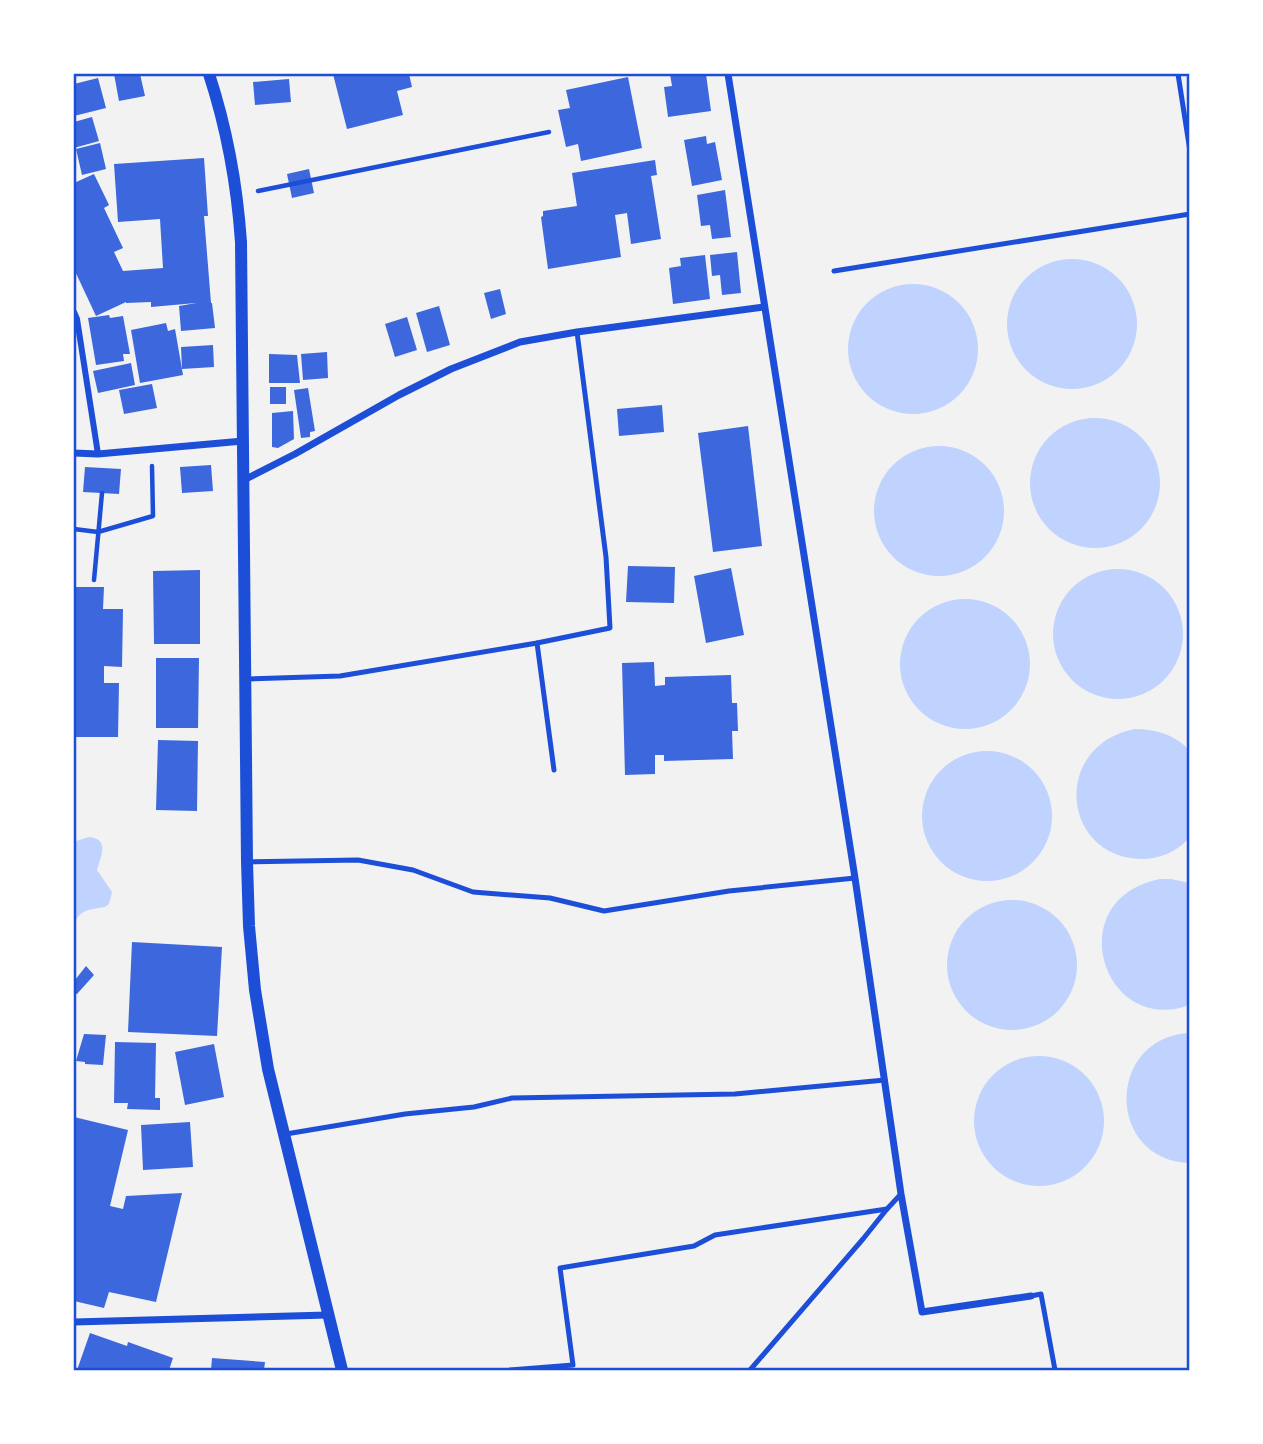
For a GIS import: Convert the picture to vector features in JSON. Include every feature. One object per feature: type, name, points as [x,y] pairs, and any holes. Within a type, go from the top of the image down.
[{"type":"street","points":[[209,74],[220,109],[238,203],[241,242],[247,862],[255,990],[268,1069],[342,1370]]},
{"type":"street","points":[[728,74],[855,878],[901,1194],[922,1312],[1031,1296]]},
{"type":"street","points":[[244,480],[399,395],[451,369],[520,342],[577,331],[764,307]]},
{"type":"street","points":[[74,312],[98,454]]},
{"type":"street","points":[[74,453],[98,454],[243,441]]},
{"type":"street","points":[[74,1322],[328,1315]]},
{"type":"lane","points":[[1178,74],[1189,151]]},
{"type":"lane","points":[[834,271],[1189,214]]},
{"type":"lane","points":[[246,679],[340,676],[610,628],[606,557],[577,331]]},
{"type":"lane","points":[[537,643],[554,770]]},
{"type":"lane","points":[[247,862],[358,859],[413,870],[473,892],[550,898],[604,911],[729,891],[855,878]]},
{"type":"lane","points":[[285,1135],[405,1114],[474,1107],[512,1098],[735,1094],[885,1080]]},
{"type":"lane","points":[[750,1370],[901,1194]]},
{"type":"lane","points":[[510,1370],[573,1365],[560,1268],[694,1246],[715,1235],[887,1209]]},
{"type":"lane","points":[[1031,1296],[1041,1294],[1055,1370]]},
{"type":"path","points":[[258,191],[549,132]]},
{"type":"path","points":[[74,529],[98,532],[153,516],[151,449]]},
{"type":"path","points":[[94,580],[102,493]]},
{"type":"water","points":[[1072,259],[1097,264],[1118,278],[1132,299],[1137,324],[1132,349],[1118,370],[1097,384],[1072,389],[1047,384],[1026,370],[1012,349],[1007,324],[1012,299],[1026,278],[1047,264]]},
{"type":"water","points":[[913,284],[938,289],[959,303],[973,324],[978,349],[973,374],[959,395],[938,409],[913,414],[888,409],[867,395],[853,374],[848,349],[853,324],[867,303],[888,289]]},
{"type":"water","points":[[1095,418],[1120,423],[1141,437],[1155,458],[1160,483],[1155,508],[1141,529],[1120,543],[1095,548],[1070,543],[1049,529],[1035,508],[1030,483],[1035,458],[1049,437],[1070,423]]},
{"type":"water","points":[[939,446],[964,451],[985,465],[999,486],[1004,511],[999,536],[985,557],[964,571],[939,576],[914,571],[893,557],[879,536],[874,511],[879,486],[893,465],[914,451]]},
{"type":"water","points":[[1118,569],[1143,574],[1164,588],[1178,609],[1183,634],[1178,659],[1164,680],[1143,694],[1118,699],[1093,694],[1072,680],[1058,659],[1053,634],[1058,609],[1072,588],[1093,574]]},
{"type":"water","points":[[965,599],[990,604],[1011,618],[1025,639],[1030,664],[1025,689],[1011,710],[990,724],[965,729],[940,724],[919,710],[905,689],[900,664],[905,639],[919,618],[940,604]]},
{"type":"water","points":[[1135,729],[1165,734],[1178,740],[1189,750],[1189,838],[1174,850],[1149,859],[1115,854],[1095,841],[1082,822],[1077,800],[1079,777],[1089,756],[1108,739]]},
{"type":"water","points":[[987,751],[1012,756],[1033,770],[1047,791],[1052,816],[1047,841],[1033,862],[1012,876],[987,881],[962,876],[941,862],[927,841],[922,816],[927,791],[941,770],[962,756]]},
{"type":"water","points":[[89,837],[96,838],[102,845],[97,870],[112,893],[109,904],[82,913],[74,924],[74,844]]},
{"type":"water","points":[[1160,879],[1189,883],[1189,1005],[1159,1010],[1134,1002],[1115,984],[1104,962],[1102,936],[1110,912],[1129,891]]},
{"type":"water","points":[[1012,900],[1037,905],[1058,919],[1072,940],[1077,965],[1072,990],[1058,1011],[1037,1025],[1012,1030],[987,1025],[966,1011],[952,990],[947,965],[952,940],[966,919],[987,905]]},
{"type":"water","points":[[1189,1033],[1190,1163],[1162,1157],[1143,1143],[1131,1122],[1126,1099],[1130,1076],[1142,1055],[1161,1040]]},
{"type":"water","points":[[1039,1056],[1064,1061],[1085,1075],[1099,1096],[1104,1121],[1099,1146],[1085,1167],[1064,1181],[1039,1186],[1014,1181],[993,1167],[979,1146],[974,1121],[979,1096],[993,1075],[1014,1061]]},
{"type":"building","points":[[114,74],[140,74],[145,96],[119,101]]},
{"type":"building","points":[[333,74],[409,74],[412,87],[397,91],[403,115],[347,129]]},
{"type":"building","points":[[670,74],[706,74],[711,111],[668,117],[664,87],[672,86]]},
{"type":"building","points":[[628,77],[642,148],[581,161],[578,144],[566,147],[558,110],[570,108],[566,90]]},
{"type":"building","points":[[98,78],[106,108],[74,116],[74,84]]},
{"type":"building","points":[[289,79],[291,102],[255,105],[253,82]]},
{"type":"building","points":[[92,117],[99,141],[74,148],[74,122]]},
{"type":"building","points":[[706,136],[707,144],[715,142],[722,180],[692,186],[684,140]]},
{"type":"building","points":[[100,143],[106,169],[82,175],[76,149]]},
{"type":"building","points":[[204,158],[208,216],[204,216],[215,328],[181,331],[179,306],[196,303],[151,307],[151,302],[126,302],[96,316],[74,269],[74,183],[94,174],[109,205],[104,208],[123,248],[114,252],[123,271],[163,268],[160,219],[118,222],[114,164]]},
{"type":"building","points":[[655,160],[657,175],[651,176],[661,239],[631,244],[627,213],[615,215],[621,257],[548,269],[541,217],[543,211],[577,206],[572,173]]},
{"type":"building","points":[[309,169],[314,193],[292,198],[287,174]]},
{"type":"building","points":[[725,190],[731,237],[712,239],[710,225],[701,226],[697,195]]},
{"type":"building","points":[[737,252],[741,293],[722,295],[720,275],[712,276],[710,255]]},
{"type":"building","points":[[705,255],[710,299],[673,304],[669,268],[681,266],[680,258]]},
{"type":"building","points":[[500,289],[506,314],[491,319],[484,293]]},
{"type":"building","points":[[439,306],[450,345],[427,352],[416,313]]},
{"type":"building","points":[[109,315],[110,318],[123,316],[130,354],[123,354],[124,361],[96,365],[88,318]]},
{"type":"building","points":[[407,317],[417,350],[395,357],[385,324]]},
{"type":"building","points":[[166,323],[168,331],[175,329],[183,375],[140,383],[131,330]]},
{"type":"building","points":[[213,345],[214,367],[182,369],[181,347]]},
{"type":"building","points":[[327,352],[328,378],[303,380],[301,354]]},
{"type":"building","points":[[269,354],[297,355],[300,383],[269,383]]},
{"type":"building","points":[[131,363],[135,385],[98,393],[93,371]]},
{"type":"building","points":[[152,384],[157,408],[124,414],[119,390]]},
{"type":"building","points":[[270,387],[286,387],[286,404],[270,404]]},
{"type":"building","points":[[308,388],[315,431],[310,432],[310,437],[301,438],[294,390]]},
{"type":"building","points":[[662,405],[664,432],[619,436],[617,409]]},
{"type":"building","points":[[293,411],[294,439],[278,448],[272,447],[272,413]]},
{"type":"building","points":[[748,426],[762,546],[713,552],[698,433]]},
{"type":"building","points":[[211,465],[213,491],[182,493],[180,467]]},
{"type":"building","points":[[85,467],[121,469],[119,494],[83,492]]},
{"type":"building","points":[[628,566],[675,567],[674,603],[626,602]]},
{"type":"building","points":[[731,568],[744,635],[706,643],[694,576]]},
{"type":"building","points":[[200,570],[200,644],[154,644],[153,571]]},
{"type":"building","points":[[74,587],[104,587],[103,609],[123,609],[122,667],[104,666],[104,683],[119,683],[118,737],[74,737]]},
{"type":"building","points":[[156,658],[199,658],[198,728],[156,728]]},
{"type":"building","points":[[654,662],[655,686],[665,685],[665,677],[731,675],[732,703],[737,703],[738,731],[732,731],[733,759],[664,761],[664,755],[655,755],[655,774],[625,775],[622,663]]},
{"type":"building","points":[[158,740],[198,741],[197,811],[156,810]]},
{"type":"building","points":[[132,942],[222,947],[217,1036],[128,1032]]},
{"type":"building","points":[[86,966],[94,975],[74,994],[74,979]]},
{"type":"building","points":[[84,1034],[106,1035],[103,1065],[76,1061]]},
{"type":"building","points":[[115,1042],[156,1043],[155,1098],[160,1098],[160,1110],[127,1109],[128,1103],[114,1103]]},
{"type":"building","points":[[214,1044],[224,1097],[185,1105],[175,1052]]},
{"type":"building","points":[[74,1117],[128,1130],[110,1206],[123,1209],[126,1196],[182,1193],[156,1302],[109,1292],[104,1308],[74,1301]]},
{"type":"building","points":[[190,1122],[193,1167],[143,1170],[141,1125]]},
{"type":"building","points":[[90,1333],[127,1346],[128,1342],[173,1358],[169,1370],[77,1370]]},
{"type":"building","points":[[212,1358],[265,1362],[264,1370],[211,1370]]}]
